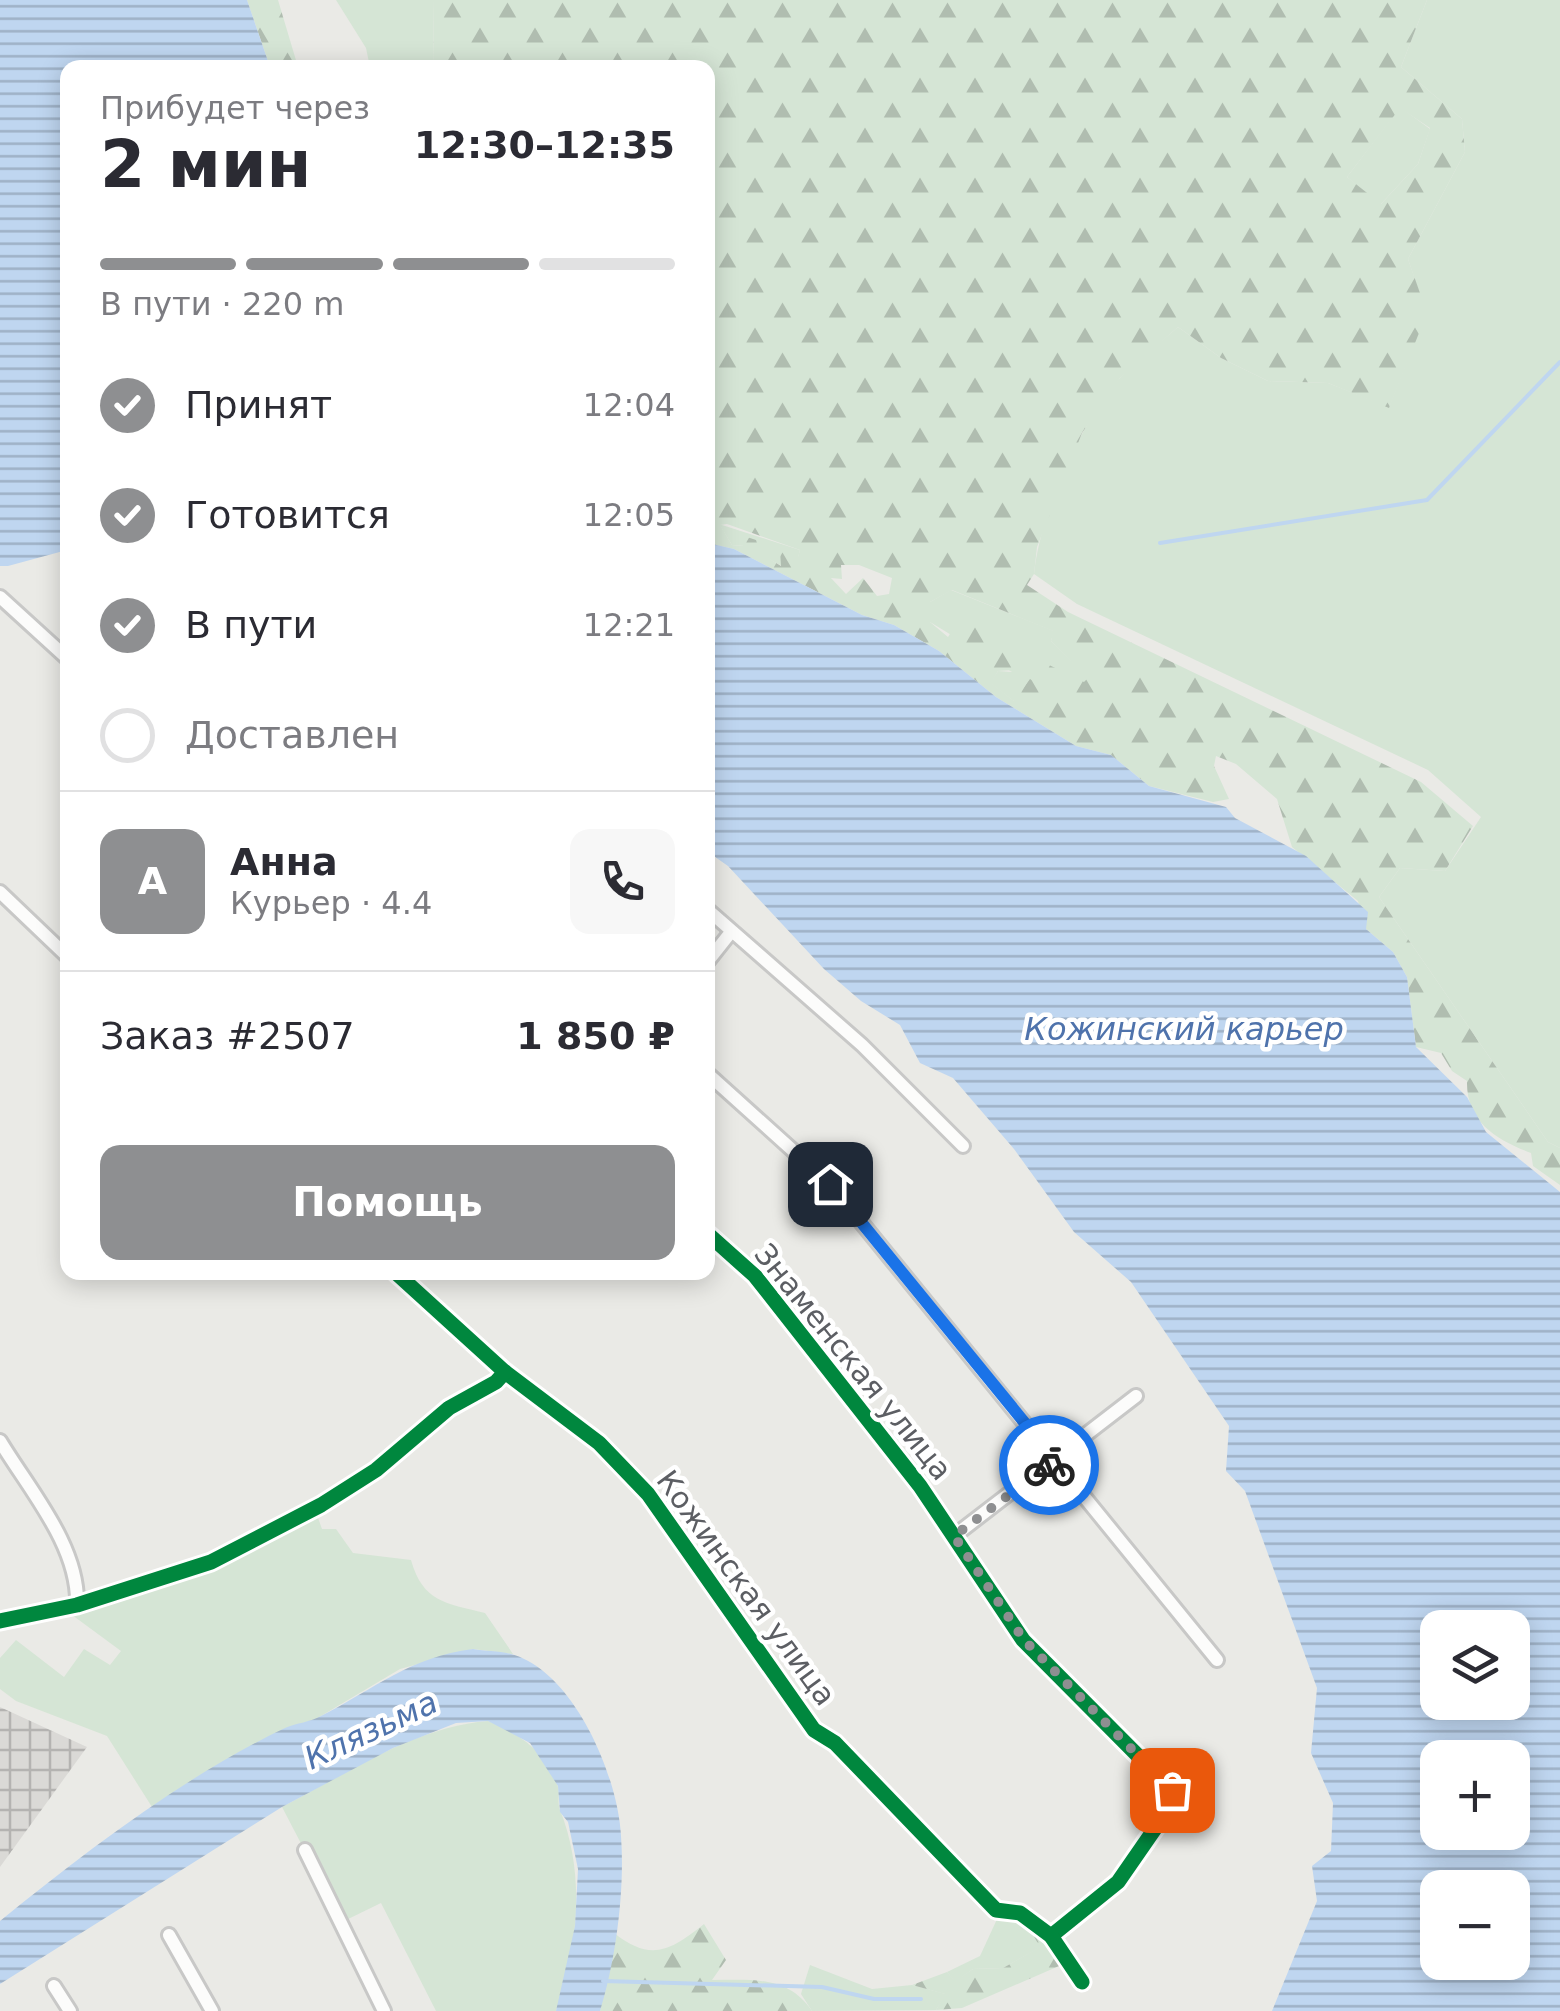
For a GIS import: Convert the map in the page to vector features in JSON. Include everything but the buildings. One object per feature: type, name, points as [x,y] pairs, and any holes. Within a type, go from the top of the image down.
[{"type":"street","points":[[0,598],[60,652]]},
{"type":"street","points":[[0,892],[60,949]]},
{"type":"street","points":[[715,917],[862,1046],[963,1146]]},
{"type":"street","points":[[715,951],[731,932]]},
{"type":"street","points":[[715,1080],[830,1184],[1217,1660]]},
{"type":"street","name":"Знаменская улица","points":[[715,1240],[755,1276],[920,1486],[1024,1640],[1174,1797],[1143,1852],[1118,1882],[1050,1936]]},
{"type":"street","name":"Кожинская улица","points":[[404,1280],[505,1372],[599,1443],[648,1494],[814,1730],[836,1744],[996,1910],[1020,1914],[1050,1936],[1082,1982]]},
{"type":"street","points":[[0,1622],[77,1605],[212,1562],[321,1506],[376,1470],[448,1408],[496,1382],[505,1372]]},
{"type":"street","points":[[954,1536],[1136,1396]]},
{"type":"street","points":[[0,1441],[70,1556],[78,1579],[77,1605]]},
{"type":"street","points":[[304,1850],[384,2011]]},
{"type":"street","points":[[168,1935],[212,2011]]},
{"type":"street","points":[[54,1986],[70,2011]]},
{"type":"shaded area","points":[[0,1707],[87,1747],[0,1867]]},
{"type":"green space","points":[[247,0],[278,0],[296,60],[268,60]]},
{"type":"green space","points":[[336,0],[433,0],[434,60],[369,60],[366,48]]},
{"type":"green space","points":[[433,0],[1427,0],[1401,67],[1462,119],[1465,152],[1408,259],[1427,313],[1389,408],[1328,383],[1268,381],[1221,358],[1178,327],[1120,378],[1082,433],[1037,547],[1034,574],[1027,585],[1068,612],[1421,782],[1473,826],[1445,871],[1400,868],[1379,897],[1548,1142],[1560,1148],[1560,1185],[1533,1166],[1531,1153],[1486,1128],[1472,1108],[1467,1081],[1452,1071],[1441,1053],[1416,1047],[1407,977],[1393,952],[1366,929],[1358,901],[1292,847],[1277,799],[1236,764],[1216,756],[1214,766],[1229,799],[1213,802],[1149,786],[1111,755],[1076,746],[996,697],[939,651],[894,625],[862,615],[734,549],[715,545],[715,60],[434,60]],"holes":[[[1400,108],[1430,128],[1418,164],[1381,204],[1347,177]],[[727,524],[800,550],[798,557],[780,550],[781,566],[760,553],[756,540],[747,537],[743,546],[732,545],[720,525]],[[841,565],[859,565],[892,578],[889,594],[877,596],[863,578],[846,594],[831,578],[842,579]],[[952,590],[1053,631],[1051,641],[1088,678],[1084,682],[1047,664],[1041,670],[1040,685],[1030,679],[1014,701],[991,683],[998,671],[1028,669],[1010,640],[995,628],[961,616],[948,637],[930,622],[930,602]]]},
{"type":"green space","points":[[1427,0],[1560,0],[1560,1148],[1548,1142],[1379,897],[1400,868],[1445,871],[1481,817],[1428,770],[1077,604],[1034,574],[1053,497],[1091,419],[1120,378],[1178,327],[1221,358],[1268,381],[1328,383],[1389,407],[1426,313],[1408,259],[1465,152],[1462,119],[1401,67]]},
{"type":"green space","points":[[1400,107],[1430,129],[1418,164],[1380,205],[1347,177]]},
{"type":"green space","points":[[719,524],[800,550],[798,558],[788,555],[782,566],[744,546],[732,545]]},
{"type":"green space","points":[[951,590],[1054,631],[1051,641],[1089,678],[1085,682],[1041,686],[1015,702],[990,683],[998,671],[1012,672],[930,622],[930,602]]},
{"type":"green space","points":[[317,1515],[322,1529],[336,1529],[353,1553],[411,1560],[429,1593],[447,1603],[485,1613],[513,1654],[473,1649],[400,1669],[316,1719],[287,1728],[152,1807],[107,1736],[16,1701],[0,1689],[0,1658],[16,1640],[64,1677],[84,1649],[110,1665],[121,1651],[68,1612],[217,1568]]},
{"type":"green space","points":[[488,1721],[531,1746],[548,1764],[558,1787],[559,1807],[573,1858],[576,1909],[570,1961],[556,2011],[436,2011],[381,1903],[342,1922],[282,1807],[407,1742]]},
{"type":"green space","points":[[998,1917],[1028,1926],[1041,1947],[1003,1968],[973,1969],[955,1982],[947,1972],[980,1956]]},
{"type":"green space","points":[[704,1924],[726,1960],[712,1980],[754,1980],[780,1985],[802,1999],[812,2011],[600,2011],[614,1933],[639,1948],[660,1950]]},
{"type":"green space","points":[[1028,1926],[1050,1941],[1066,1963],[962,2008],[936,2010],[945,1994],[912,1985],[947,1972],[955,1981],[973,1969],[1003,1968],[1040,1947]]},
{"type":"green space","points":[[810,1965],[872,1989],[912,1985],[946,1994],[936,2010],[812,2011],[801,1994]]},
{"type":"water","points":[[0,0],[247,0],[268,60],[60,60],[60,552],[0,566]]},
{"type":"water","name":"Кожинский карьер","points":[[715,545],[734,549],[862,615],[894,625],[939,651],[996,697],[1076,746],[1111,755],[1149,786],[1226,807],[1235,818],[1306,856],[1368,912],[1366,929],[1393,952],[1407,977],[1416,1047],[1467,1097],[1486,1132],[1560,1192],[1560,2011],[1272,2011],[1317,1901],[1312,1866],[1331,1851],[1333,1803],[1311,1753],[1317,1688],[1245,1491],[1226,1471],[1229,1426],[1131,1282],[1074,1232],[1014,1149],[953,1078],[920,1063],[900,1025],[861,1001],[824,969],[715,857]]},
{"type":"water","name":"Клязьма","points":[[473,1649],[511,1654],[534,1664],[554,1681],[588,1729],[611,1785],[621,1836],[622,1879],[615,1947],[600,2011],[556,2011],[575,1926],[578,1869],[568,1822],[560,1812],[558,1786],[530,1743],[488,1721],[456,1723],[393,1748],[282,1807],[0,1984],[0,1921],[137,1816],[211,1768],[285,1728],[321,1716],[412,1666]]},
{"type":"waterway","points":[[1160,543],[1427,500],[1560,362]]},
{"type":"waterway","points":[[603,1981],[822,1987],[874,1999],[921,1999]]},
{"type":"cycle path","points":[[715,1240],[755,1276],[920,1486],[1023,1640],[1172,1790],[1172,1804],[1118,1882],[1051,1936]]},
{"type":"cycle path","points":[[404,1280],[505,1372],[599,1443],[648,1494],[814,1730],[835,1743],[996,1910],[1020,1913],[1051,1936],[1082,1982]]},
{"type":"cycle path","points":[[0,1621],[77,1605],[211,1562],[321,1505],[376,1470],[449,1408],[496,1382],[505,1372]]},
{"type":"way so far","points":[[1049,1465],[954,1536],[1024,1640],[1172,1790]]},
{"type":"route","points":[[830,1184],[1055,1460],[1049,1465]]}]
